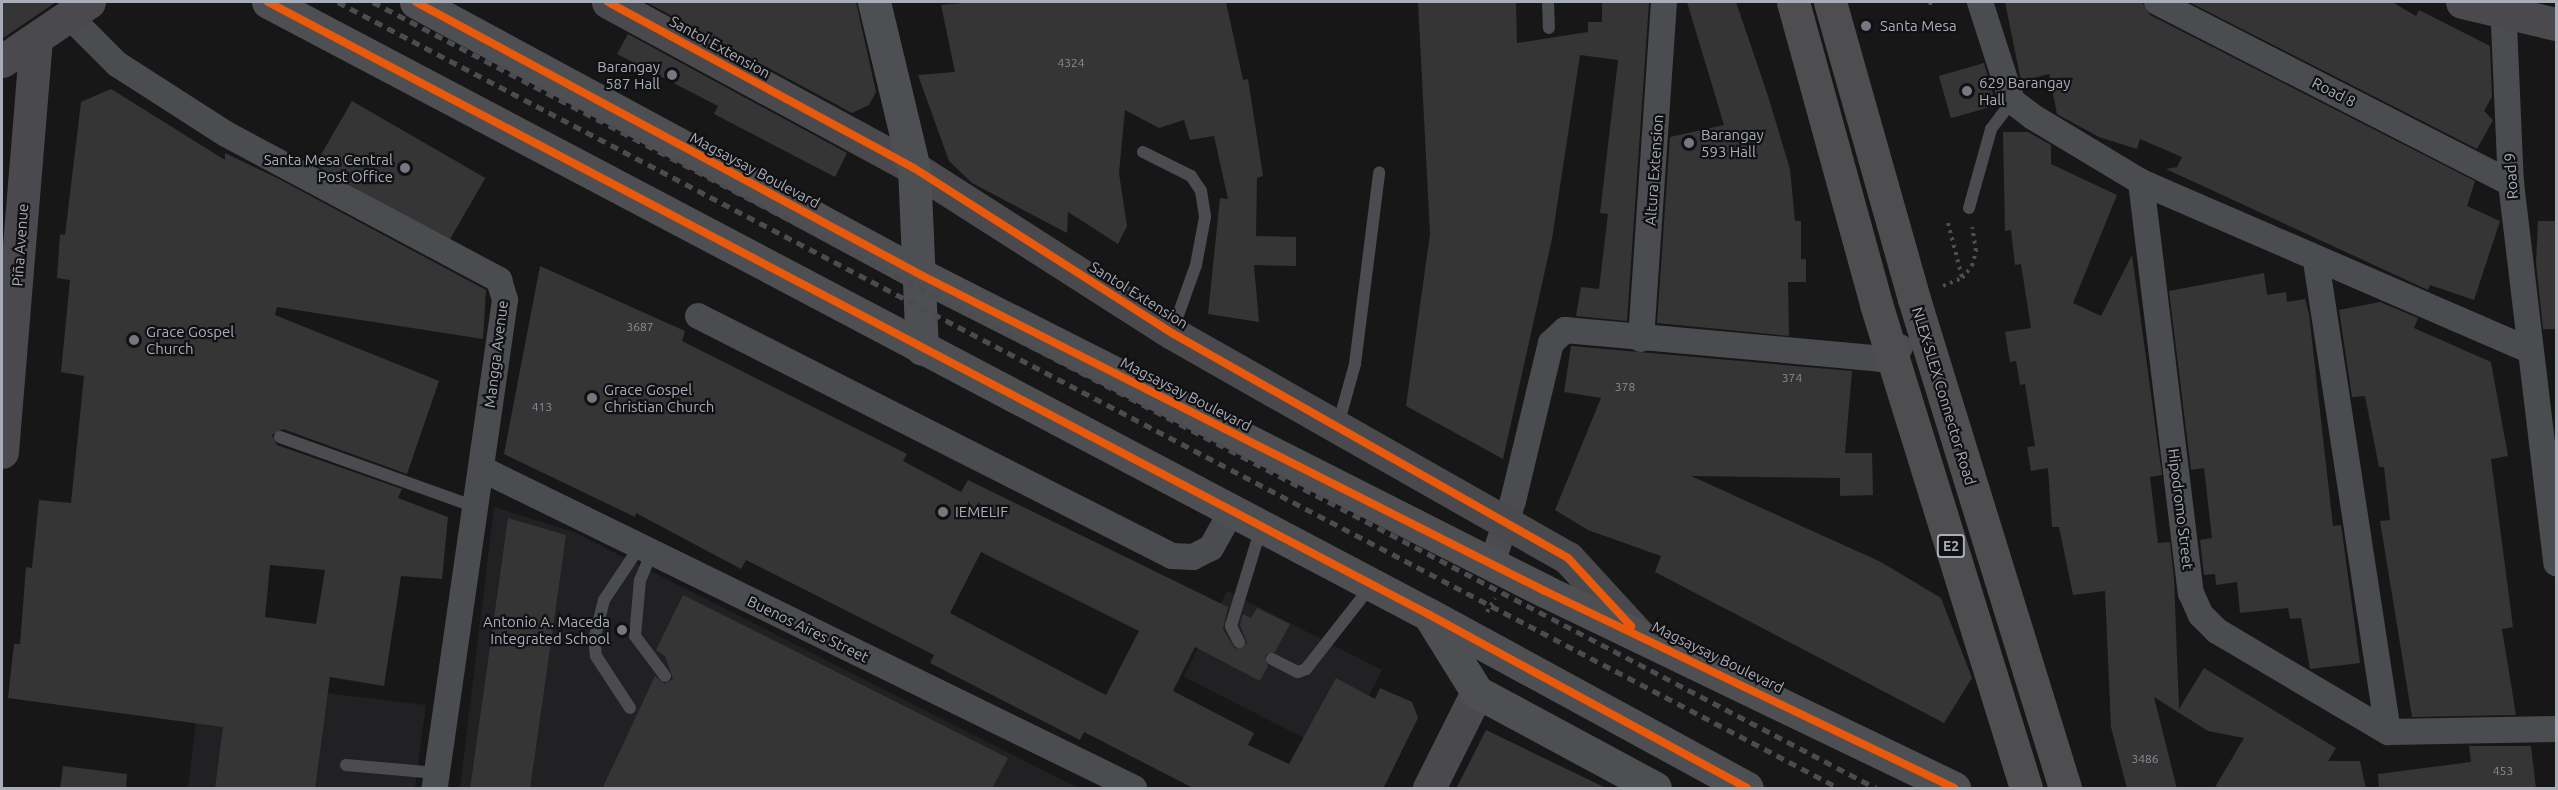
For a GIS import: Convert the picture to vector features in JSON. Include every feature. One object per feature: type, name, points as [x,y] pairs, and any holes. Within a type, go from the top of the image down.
[{"type":"highway","name":"E2","points":[[1793,2],[1876,304],[2026,789]]},
{"type":"highway","name":"NLEX-SLEX Connector Road","points":[[1830,2],[1914,299],[2065,789]]},
{"type":"main road","points":[[268,2],[1428,614],[1747,789]]},
{"type":"main road","name":"Magsaysay Boulevard","points":[[416,2],[921,275],[1492,563],[1954,789]]},
{"type":"main road","points":[[874,2],[914,168],[921,275],[922,349]]},
{"type":"main road","points":[[1428,614],[1477,692],[1655,789]]},
{"type":"street","name":"Santol Extension","points":[[608,2],[914,168],[1172,333],[1337,429],[1568,558],[1637,633]]},
{"type":"street","name":"Altura Extension","points":[[1641,339],[1664,2]]},
{"type":"street","points":[[1980,2],[2012,101],[2141,182],[2316,261],[2527,349],[2556,563]]},
{"type":"street","name":"Road 8","points":[[2157,2],[2511,183]]},
{"type":"street","points":[[2462,2],[2504,8],[2556,24]]},
{"type":"street","name":"Road 9","points":[[2504,8],[2511,183],[2527,349]]},
{"type":"street","points":[[2,61],[79,9]]},
{"type":"street","name":"Mangga Avenue","points":[[79,9],[117,64],[226,134],[499,280],[505,300],[436,781]]},
{"type":"street","name":"Piña Avenue","points":[[2,452],[8,320],[36,38]]},
{"type":"street","name":"Hipodromo Street","points":[[2141,182],[2196,604],[2217,631],[2388,732]]},
{"type":"street","points":[[2316,261],[2388,732],[2556,729]]},
{"type":"street","points":[[698,316],[1172,556],[1193,557],[1211,548],[1231,512]]},
{"type":"street","points":[[1492,563],[1506,524],[1556,335],[1565,330],[1881,360],[1895,357],[1900,347]]},
{"type":"street","name":"Buenos Aires Street","points":[[482,469],[1134,789]]},
{"type":"street","points":[[1429,789],[1477,692]]},
{"type":"lane","points":[[1548,2],[1549,28]]},
{"type":"lane","points":[[1784,2],[1900,347]]},
{"type":"lane","points":[[1969,208],[1991,129],[2012,101]]},
{"type":"lane","points":[[1143,152],[1191,176],[1201,191],[1205,217],[1196,265],[1172,333]]},
{"type":"lane","points":[[1337,429],[1355,363],[1379,173]]},
{"type":"lane","points":[[280,436],[476,507]]},
{"type":"lane","points":[[1239,642],[1231,626],[1261,527]]},
{"type":"lane","points":[[646,549],[640,580],[635,636],[665,676]]},
{"type":"lane","points":[[630,708],[596,656],[594,640],[604,600],[646,549]]},
{"type":"lane","points":[[1272,659],[1298,672],[1306,669],[1371,585]]},
{"type":"lane","points":[[346,765],[436,781]]},
{"type":"path","points":[[1956,282],[1962,278],[1976,251],[1969,208]]},
{"type":"path","points":[[1948,223],[1962,278]]},
{"type":"shaded area","name":"Antonio A. Maceda Integrated School","points":[[494,507],[574,532],[1078,788],[460,788]]},
{"type":"shaded area","points":[[1227,591],[1382,670],[1338,756],[1183,677]]},
{"type":"shaded area","points":[[201,678],[426,705],[415,788],[188,788]]},
{"type":"building","points":[[2,2],[56,2],[2,39]]},
{"type":"building","points":[[646,2],[856,2],[876,92],[869,105],[852,113]]},
{"type":"building","points":[[973,2],[1226,2],[1243,80],[1248,79],[1263,176],[1257,178],[1256,236],[1296,237],[1296,266],[1254,265],[1259,322],[1208,314],[1220,198],[1228,199],[1214,136],[1190,140],[1184,120],[1159,128],[1125,110],[1119,173],[1127,226],[1118,244],[1068,212],[1067,233],[972,183],[949,161],[918,75],[955,72],[941,5]]},
{"type":"building","points":[[1418,2],[1516,2],[1517,43],[1588,32],[1588,22],[1602,22],[1602,2],[1649,2],[1627,321],[1576,316],[1581,287],[1599,289],[1608,214],[1600,213],[1618,60],[1580,55],[1552,239],[1503,459],[1406,406],[1430,234]]},
{"type":"building","points":[[1687,2],[1736,2],[1768,96],[1790,169],[1795,221],[1801,221],[1801,259],[1806,259],[1806,282],[1788,282],[1789,336],[1657,323],[1670,137],[1724,125]]},
{"type":"building","points":[[2005,2],[2142,2],[2150,15],[2475,181],[2467,206],[2500,221],[2474,300],[2430,285],[2428,290],[2166,169],[2177,167],[2182,157],[2140,139],[2137,149],[2099,137],[2057,114],[2049,74],[2021,81]]},
{"type":"building","points":[[2189,2],[2392,2],[2416,16],[2419,10],[2490,46],[2492,97],[2484,111],[2493,120],[2477,149]]},
{"type":"building","points":[[628,34],[847,153],[835,177],[714,114],[718,106],[617,54]]},
{"type":"building","name":"629 Barangay Hall","points":[[1984,63],[1996,105],[1951,118],[1939,76]]},
{"type":"building","points":[[111,89],[225,160],[225,153],[279,179],[486,290],[483,339],[277,307],[275,315],[439,381],[407,474],[283,429],[272,435],[277,445],[402,489],[398,498],[448,517],[442,579],[401,576],[384,686],[330,677],[315,789],[215,789],[223,727],[8,698],[14,644],[20,644],[26,567],[32,568],[39,500],[71,503],[84,376],[61,372],[70,280],[57,278],[60,234],[65,235],[81,102]],"holes":[[[270,565],[325,570],[316,624],[265,617]]]},
{"type":"building","name":"Santa Mesa Central Post Office","points":[[352,101],[485,178],[448,242],[315,165]]},
{"type":"building","points":[[2003,132],[2028,132],[2051,145],[2051,164],[2117,195],[2073,303],[2101,316],[2132,255],[2162,475],[2150,477],[2158,543],[2170,542],[2174,578],[2179,709],[2204,668],[2336,748],[2328,761],[2360,761],[2366,789],[2214,789],[2244,738],[2208,731],[2154,697],[2177,789],[2127,789],[2111,727],[2105,591],[2073,595],[2059,527],[2052,527],[2048,468],[2031,471],[2027,447],[2035,446],[2025,384],[2020,385],[2016,361],[2010,362],[2005,332],[2031,328],[2021,264],[2015,265],[2011,230],[2005,231]]},
{"type":"building","points":[[2538,221],[2556,221],[2556,329],[2543,329],[2536,263]]},
{"type":"building","points":[[540,266],[685,331],[682,341],[907,454],[903,461],[961,492],[968,480],[1228,607],[1223,629],[1235,649],[1247,643],[1240,625],[1243,614],[1251,618],[1257,608],[1290,624],[1275,652],[1265,655],[1268,666],[1260,681],[1195,647],[1173,691],[1254,733],[1248,745],[1289,764],[1336,678],[1375,699],[1380,688],[1412,702],[1418,718],[1383,789],[1195,789],[1084,732],[1080,740],[930,663],[934,655],[746,560],[741,569],[636,513],[635,517],[504,454]],"holes":[[[981,552],[1139,631],[1106,695],[950,613]]]},
{"type":"building","points":[[2264,273],[2267,295],[2286,292],[2287,302],[2305,299],[2309,314],[2333,526],[2341,525],[2360,663],[2310,669],[2301,618],[2290,619],[2288,608],[2240,613],[2237,582],[2216,585],[2215,574],[2204,575],[2200,540],[2212,538],[2204,468],[2191,470],[2169,291]]},
{"type":"building","points":[[2380,302],[2418,318],[2414,328],[2491,362],[2508,456],[2491,459],[2513,627],[2502,629],[2516,715],[2412,717],[2380,521],[2390,520],[2384,467],[2379,467],[2365,396],[2352,397],[2339,310]]},
{"type":"building","points":[[1571,346],[1852,371],[1845,453],[1872,453],[1873,495],[1840,496],[1840,478],[1691,476],[1881,562],[1941,598],[1972,678],[1944,723],[1655,572],[1661,556],[1588,530],[1555,510],[1601,398],[1564,392]]},
{"type":"building","points":[[508,518],[566,535],[530,789],[470,789]]},
{"type":"building","points":[[683,595],[1008,758],[992,789],[602,789],[655,676],[665,684],[673,679],[665,656],[656,650]]},
{"type":"building","points":[[1486,730],[1608,789],[1456,789]]},
{"type":"building","points":[[2469,746],[2531,746],[2536,789],[2379,789],[2378,774],[2471,762]]},
{"type":"building","points":[[63,766],[127,774],[126,789],[60,789]]},
{"type":"railway","points":[[338,2],[1839,788]]},
{"type":"railway","points":[[373,2],[1876,788]]},
{"type":"cycle path","points":[[268,2],[1428,614],[1747,788]]},
{"type":"cycle path","points":[[416,2],[921,275],[1545,591],[1954,788]]},
{"type":"cycle path","points":[[608,2],[914,168],[1172,333],[1568,558],[1631,626]]},
{"type":"place","name":"Santa Mesa","points":[[1866,26]]},
{"type":"place","name":"Barangay 587 Hall","points":[[672,75]]},
{"type":"place","name":"629 Barangay Hall","points":[[1967,91]]},
{"type":"place","name":"Barangay 593 Hall","points":[[1689,143]]},
{"type":"place","name":"Santa Mesa Central Post Office","points":[[405,168]]},
{"type":"place","name":"Grace Gospel Church","points":[[134,340]]},
{"type":"place","name":"Grace Gospel Christian Church","points":[[592,398]]},
{"type":"place","name":"IEMELIF","points":[[943,512]]},
{"type":"place","name":"Antonio A. Maceda Integrated School","points":[[622,630]]}]
